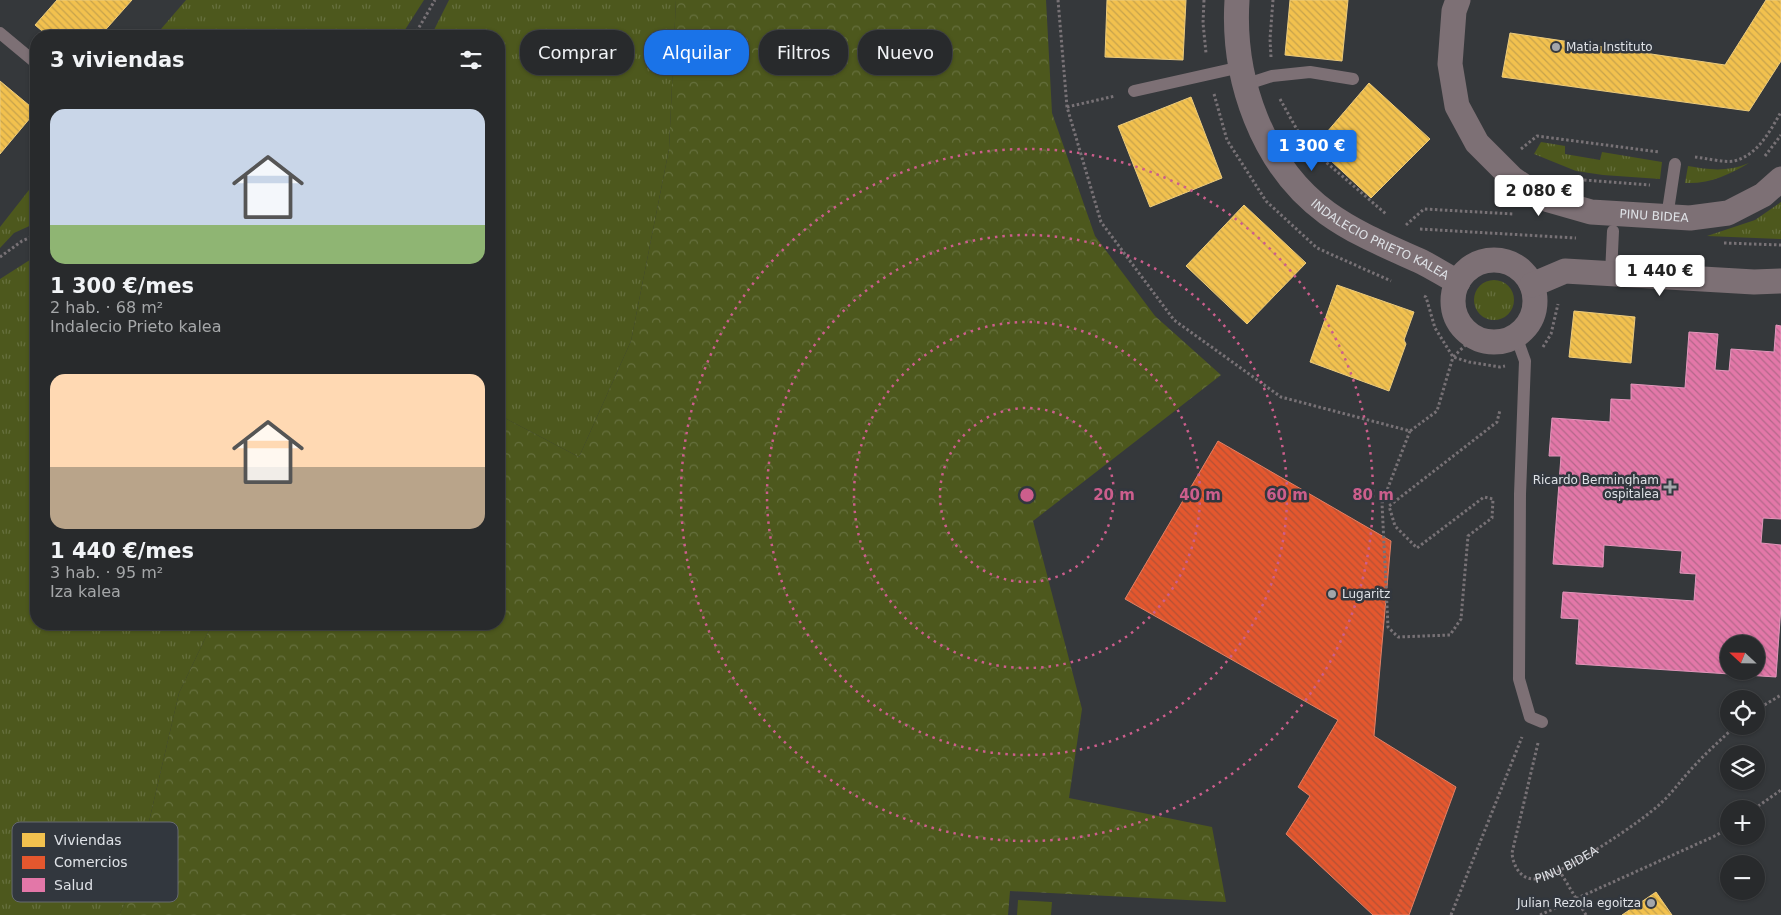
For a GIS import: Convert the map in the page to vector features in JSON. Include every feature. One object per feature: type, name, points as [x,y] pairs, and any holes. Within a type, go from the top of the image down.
[{"type":"street","name":"INDALECIO PRIETO KALEA","points":[[1237,0],[1236,20],[1243,76],[1265,140],[1291,180],[1326,212],[1370,239],[1424,263],[1458,282]]},
{"type":"street","name":"PINU BIDEA","points":[[1458,0],[1454,11],[1450,64],[1457,106],[1477,142],[1513,179],[1549,200],[1591,212],[1690,218],[1728,213],[1763,196],[1781,179]]},
{"type":"street","points":[[1484,261],[1508,262],[1519,269],[1532,285],[1535,298],[1534,310],[1530,322],[1516,336],[1502,341],[1489,342],[1474,337],[1463,328],[1457,319],[1453,304],[1458,282],[1462,275],[1471,267],[1484,261]]},
{"type":"street","points":[[1532,285],[1565,271],[1754,282],[1781,281]]},
{"type":"lane","points":[[0,33],[30,58]]},
{"type":"lane","points":[[1134,92],[1243,76],[1272,76],[1310,72],[1353,79]]},
{"type":"lane","points":[[1667,217],[1675,164]]},
{"type":"lane","points":[[1611,274],[1613,231]]},
{"type":"lane","points":[[1516,336],[1525,361],[1520,494],[1519,680],[1530,717],[1542,722]]},
{"type":"path","points":[[418,30],[435,0]]},
{"type":"path","points":[[1058,0],[1067,107],[1101,222],[1174,320],[1281,397],[1410,431]]},
{"type":"path","points":[[1273,0],[1270,39],[1272,76],[1281,100],[1305,144],[1389,216]]},
{"type":"path","points":[[1067,107],[1100,100]]},
{"type":"path","points":[[1694,157],[1733,162],[1748,154],[1764,141],[1781,112]]},
{"type":"path","points":[[1764,156],[1781,134]]},
{"type":"path","points":[[1517,152],[1537,136],[1664,153]]},
{"type":"path","points":[[1576,178],[1672,186]]},
{"type":"path","points":[[1402,228],[1424,209],[1514,214]]},
{"type":"path","points":[[0,258],[30,238]]},
{"type":"path","points":[[1474,337],[1453,357],[1437,411],[1410,431],[1382,503],[1388,627],[1398,637],[1450,635],[1461,619],[1468,536],[1492,518],[1493,499],[1484,497],[1418,548],[1395,526],[1389,506],[1497,422],[1502,404]]},
{"type":"path","points":[[1500,367],[1503,372]]},
{"type":"path","points":[[1765,705],[1781,695]]},
{"type":"path","points":[[1451,915],[1530,717]]},
{"type":"path","name":"PINU BIDEA","points":[[1542,722],[1512,853],[1513,862],[1518,871],[1527,878],[1535,879],[1559,870],[1584,857],[1626,831],[1661,804],[1697,763],[1726,735]]},
{"type":"path","points":[[1765,801],[1781,790]]},
{"type":"path","points":[[1540,915],[1720,833]]},
{"type":"path","points":[[1559,870],[1586,915]]},
{"type":"green space","points":[[186,0],[424,0],[405,30],[160,30]]},
{"type":"green space","points":[[449,0],[676,0],[675,30],[644,30],[644,75],[672,75],[669,149],[631,341],[579,457],[505,418],[505,30],[434,30]]},
{"type":"green space","points":[[676,0],[1046,0],[1052,113],[1095,236],[1155,316],[1221,375],[1033,521],[1082,709],[1069,798],[1212,827],[1226,902],[1010,891],[1008,915],[119,915],[126,902],[178,902],[178,822],[149,822],[179,693],[209,630],[505,630],[505,418],[579,457],[631,341],[669,149],[672,75],[749,75],[749,30],[675,30]]},
{"type":"green space","points":[[1541,142],[1565,146],[1565,154],[1600,160],[1602,152],[1662,162],[1660,179],[1576,171],[1534,154]]},
{"type":"green space","points":[[1749,163],[1719,178],[1703,182],[1685,183],[1688,166],[1719,169],[1734,168]]},
{"type":"green space","points":[[30,189],[30,226],[14,233],[0,248],[0,227]]},
{"type":"green space","points":[[1781,202],[1781,239],[1707,236],[1755,220]]},
{"type":"green space","points":[[30,260],[30,630],[209,630],[179,693],[149,822],[12,822],[12,902],[126,902],[119,915],[0,915],[0,279]]},
{"type":"green space","points":[[1490,280],[1498,280],[1505,283],[1511,289],[1514,300],[1511,311],[1505,317],[1498,320],[1490,320],[1483,317],[1477,311],[1474,304],[1474,296],[1477,289],[1483,283]]},
{"type":"green space","points":[[1018,900],[1052,902],[1051,915],[1017,915]]},
{"type":"building: Viviendas","points":[[57,0],[132,0],[105,30],[41,30],[35,25]]},
{"type":"building: Viviendas","points":[[1107,0],[1186,0],[1183,60],[1105,57]]},
{"type":"building: Viviendas","points":[[1290,0],[1348,0],[1342,61],[1285,55]]},
{"type":"building: Viviendas","name":"Matia Instituto","points":[[1766,0],[1781,0],[1781,61],[1749,111],[1502,77],[1510,33],[1725,65]]},
{"type":"building: Viviendas","points":[[0,81],[30,106],[30,118],[0,154]]},
{"type":"building: Viviendas","points":[[1369,83],[1430,139],[1371,198],[1315,146]]},
{"type":"building: Viviendas","points":[[1191,97],[1222,178],[1150,207],[1118,126]]},
{"type":"building: Viviendas","points":[[1244,205],[1306,263],[1247,324],[1186,266]]},
{"type":"building: Viviendas","points":[[1337,285],[1414,312],[1404,340],[1406,344],[1389,391],[1310,362]]},
{"type":"building: Viviendas","points":[[1574,311],[1635,317],[1631,363],[1569,357]]},
{"type":"building: Viviendas","name":"Julian Rezola egoitza","points":[[1656,892],[1672,915],[1622,915]]},
{"type":"building: Comercios","points":[[1218,441],[1391,541],[1374,736],[1456,787],[1409,915],[1373,915],[1286,834],[1310,796],[1298,787],[1338,720],[1125,599]]},
{"type":"building: Salud","name":"Ricardo Bermingham ospitalea","points":[[1776,325],[1781,326],[1781,519],[1763,518],[1761,543],[1781,545],[1781,606],[1776,677],[1765,676],[1765,635],[1720,635],[1720,673],[1576,664],[1579,619],[1561,618],[1563,592],[1694,601],[1696,574],[1680,573],[1682,551],[1604,545],[1603,567],[1553,564],[1561,456],[1549,456],[1552,418],[1610,422],[1611,399],[1631,400],[1631,384],[1685,388],[1689,332],[1718,334],[1715,370],[1729,371],[1731,349],[1774,352]]},
{"type":"place","name":"Matia Instituto","points":[[1556,47]]},
{"type":"place","name":"Ricardo Bermingham ospitalea","points":[[1670,487]]},
{"type":"place","name":"Lugaritz","points":[[1332,594]]},
{"type":"place","name":"Julian Rezola egoitza","points":[[1651,903]]}]
